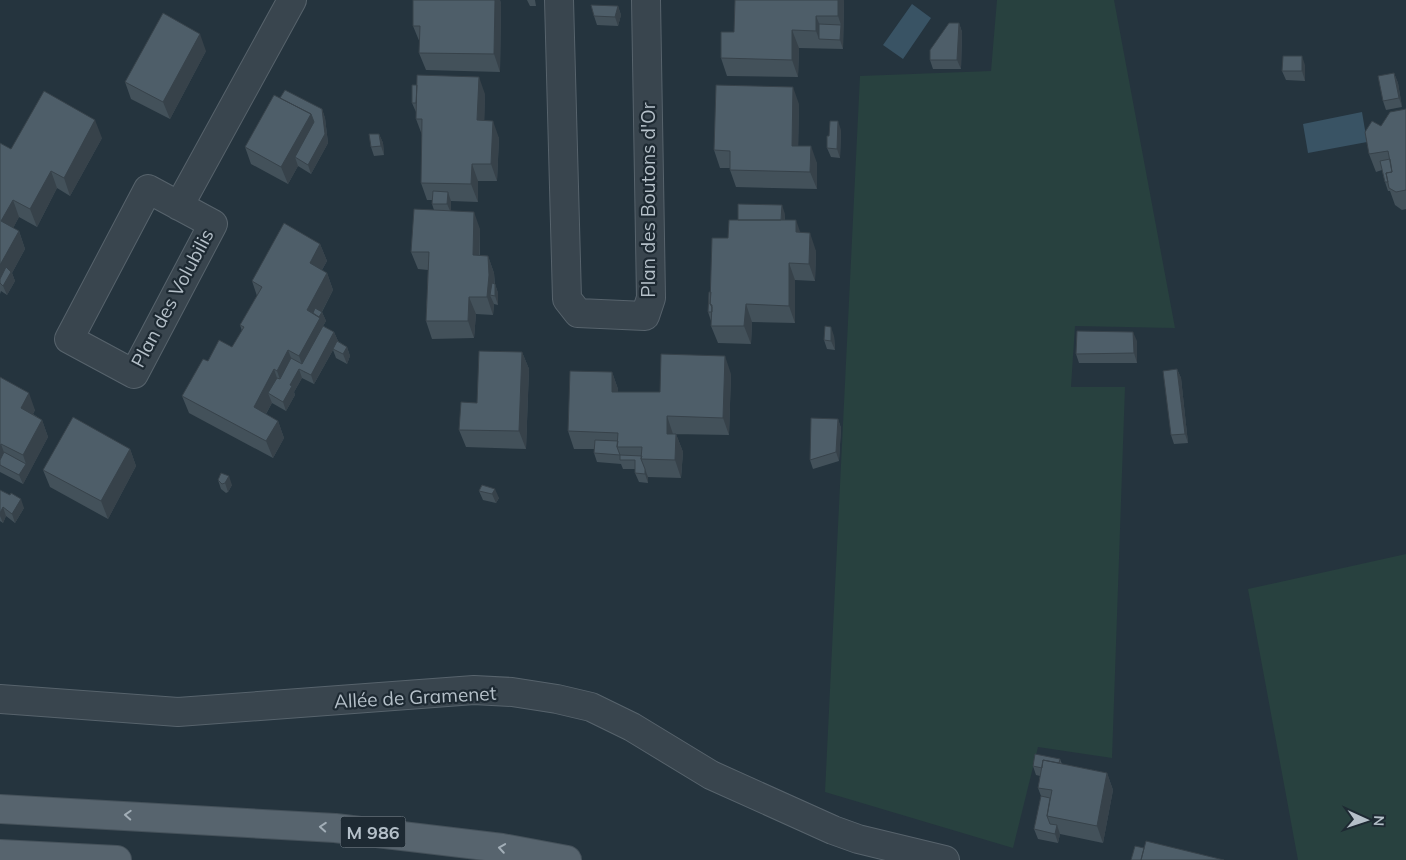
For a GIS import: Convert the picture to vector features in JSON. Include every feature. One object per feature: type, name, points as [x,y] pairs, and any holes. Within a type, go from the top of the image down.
[{"type":"main road","name":"M 986","points":[[0,808],[335,828],[502,848],[567,860]]},
{"type":"main road","points":[[0,854],[117,860]]},
{"type":"street","name":"Plan des Volubilis","points":[[179,206],[292,0]]},
{"type":"street","name":"Plan des Boutons d'Or","points":[[559,0],[567,299],[578,314],[645,316],[651,298],[646,0]]},
{"type":"street","name":"Plan des Volubilis","points":[[148,189],[179,206],[213,224],[134,374],[69,339],[148,189]]},
{"type":"street","name":"Allée de Gramenet","points":[[0,699],[178,712],[474,690],[512,692],[557,699],[591,707],[632,727],[711,775],[833,830],[858,839],[945,860]]},
{"type":"green space","points":[[997,0],[1114,0],[1175,328],[1075,326],[1071,387],[1125,387],[1112,758],[1038,747],[1013,848],[825,792],[860,76],[991,71]]},
{"type":"green space","points":[[1406,554],[1406,860],[1298,860],[1248,589]]},
{"type":"water","points":[[912,4],[931,18],[903,59],[883,45]]},
{"type":"water","points":[[1362,112],[1367,142],[1308,153],[1303,124]]},
{"type":"building","points":[[413,0],[495,0],[494,54],[419,53],[420,26],[413,26]]},
{"type":"building","points":[[735,0],[838,0],[838,16],[816,16],[816,31],[792,30],[792,60],[721,58],[721,32],[734,32]]},
{"type":"building","points":[[591,5],[618,6],[615,17],[594,16]]},
{"type":"building","points":[[163,13],[200,34],[163,102],[125,82]]},
{"type":"building","points":[[949,23],[959,23],[957,60],[930,60],[930,50]]},
{"type":"building","points":[[819,24],[841,25],[840,40],[819,39]]},
{"type":"building","points":[[1283,56],[1302,56],[1302,71],[1282,71]]},
{"type":"building","points":[[1394,73],[1399,98],[1383,101],[1378,76]]},
{"type":"building","points":[[417,75],[479,77],[477,120],[493,121],[491,164],[472,164],[471,184],[421,183],[422,119],[416,119]]},
{"type":"building","points":[[412,85],[417,85],[416,103],[412,103]]},
{"type":"building","points":[[716,85],[793,87],[792,146],[811,146],[810,172],[730,170],[730,151],[714,150]]},
{"type":"building","points":[[285,90],[322,109],[325,134],[308,165],[295,157],[314,122],[311,114],[280,98]]},
{"type":"building","points":[[44,91],[95,120],[64,178],[51,171],[30,209],[13,200],[1,221],[19,231],[0,265],[0,143],[11,149]]},
{"type":"building","points":[[274,95],[311,114],[281,167],[245,147]]},
{"type":"building","points":[[1406,109],[1406,190],[1396,192],[1389,188],[1386,173],[1392,172],[1388,151],[1369,154],[1365,132],[1372,121],[1381,126],[1390,112]]},
{"type":"building","points":[[830,121],[838,121],[837,149],[827,148]]},
{"type":"building","points":[[369,134],[379,134],[381,146],[371,147]]},
{"type":"building","points":[[1390,159],[1392,172],[1386,173],[1388,182],[1385,182],[1380,161]]},
{"type":"building","points":[[433,191],[448,192],[447,204],[432,204]]},
{"type":"building","points":[[738,204],[782,205],[781,220],[738,220]]},
{"type":"building","points":[[414,209],[474,212],[473,255],[488,256],[489,275],[487,297],[469,297],[468,321],[426,321],[429,252],[411,252]]},
{"type":"building","points":[[729,220],[796,220],[796,232],[810,233],[809,264],[789,263],[789,306],[746,304],[744,326],[711,326],[712,238],[728,238]]},
{"type":"building","points":[[284,223],[320,244],[310,263],[327,273],[307,310],[320,318],[299,356],[288,350],[277,371],[274,369],[254,407],[278,421],[266,441],[182,396],[203,359],[208,361],[219,340],[232,347],[244,327],[240,325],[262,287],[252,281]]},
{"type":"building","points":[[6,267],[11,272],[3,286],[0,283],[0,279]]},
{"type":"building","points":[[492,283],[495,284],[495,296],[490,295]]},
{"type":"building","points":[[709,292],[711,292],[710,304],[712,312],[708,312]]},
{"type":"building","points":[[315,308],[322,312],[319,317],[313,313]]},
{"type":"building","points":[[323,326],[334,332],[311,375],[299,369],[283,402],[268,393],[277,378],[280,379],[291,358],[302,364]]},
{"type":"building","points":[[825,326],[831,327],[831,341],[824,340]]},
{"type":"building","points":[[1077,331],[1133,332],[1134,353],[1076,354]]},
{"type":"building","points":[[337,341],[347,347],[343,354],[333,349]]},
{"type":"building","points":[[479,351],[522,352],[519,431],[459,430],[461,402],[477,403]]},
{"type":"building","points":[[661,354],[725,356],[723,418],[667,416],[667,434],[676,434],[675,460],[641,459],[642,447],[617,447],[618,433],[568,431],[570,371],[612,372],[612,392],[660,392]]},
{"type":"building","points":[[1177,369],[1185,434],[1171,435],[1163,371]]},
{"type":"building","points":[[0,377],[29,393],[21,408],[42,420],[23,455],[1,444],[0,446]]},
{"type":"building","points":[[73,417],[130,449],[101,501],[43,470]]},
{"type":"building","points":[[811,418],[838,419],[836,452],[810,460]]},
{"type":"building","points":[[595,440],[618,441],[617,447],[620,455],[594,453]]},
{"type":"building","points":[[4,452],[26,464],[19,475],[0,465]]},
{"type":"building","points":[[620,455],[642,456],[645,474],[635,473],[635,460],[620,460]]},
{"type":"building","points":[[221,473],[229,476],[225,483],[222,484],[218,480]]},
{"type":"building","points":[[482,485],[495,489],[492,494],[479,491]]},
{"type":"building","points":[[0,490],[10,495],[11,493],[21,499],[12,514],[3,507],[0,513]]},
{"type":"building","points":[[1035,754],[1060,759],[1059,763],[1043,760],[1042,768],[1033,766]]},
{"type":"building","points":[[1043,760],[1107,773],[1097,826],[1047,816],[1052,790],[1038,788]]},
{"type":"building","points":[[1041,796],[1050,798],[1047,816],[1050,824],[1057,825],[1055,834],[1034,829]]},
{"type":"building","points":[[1146,841],[1224,860],[1141,860]]},
{"type":"building","points":[[1135,846],[1144,848],[1141,860],[1131,860]]}]
